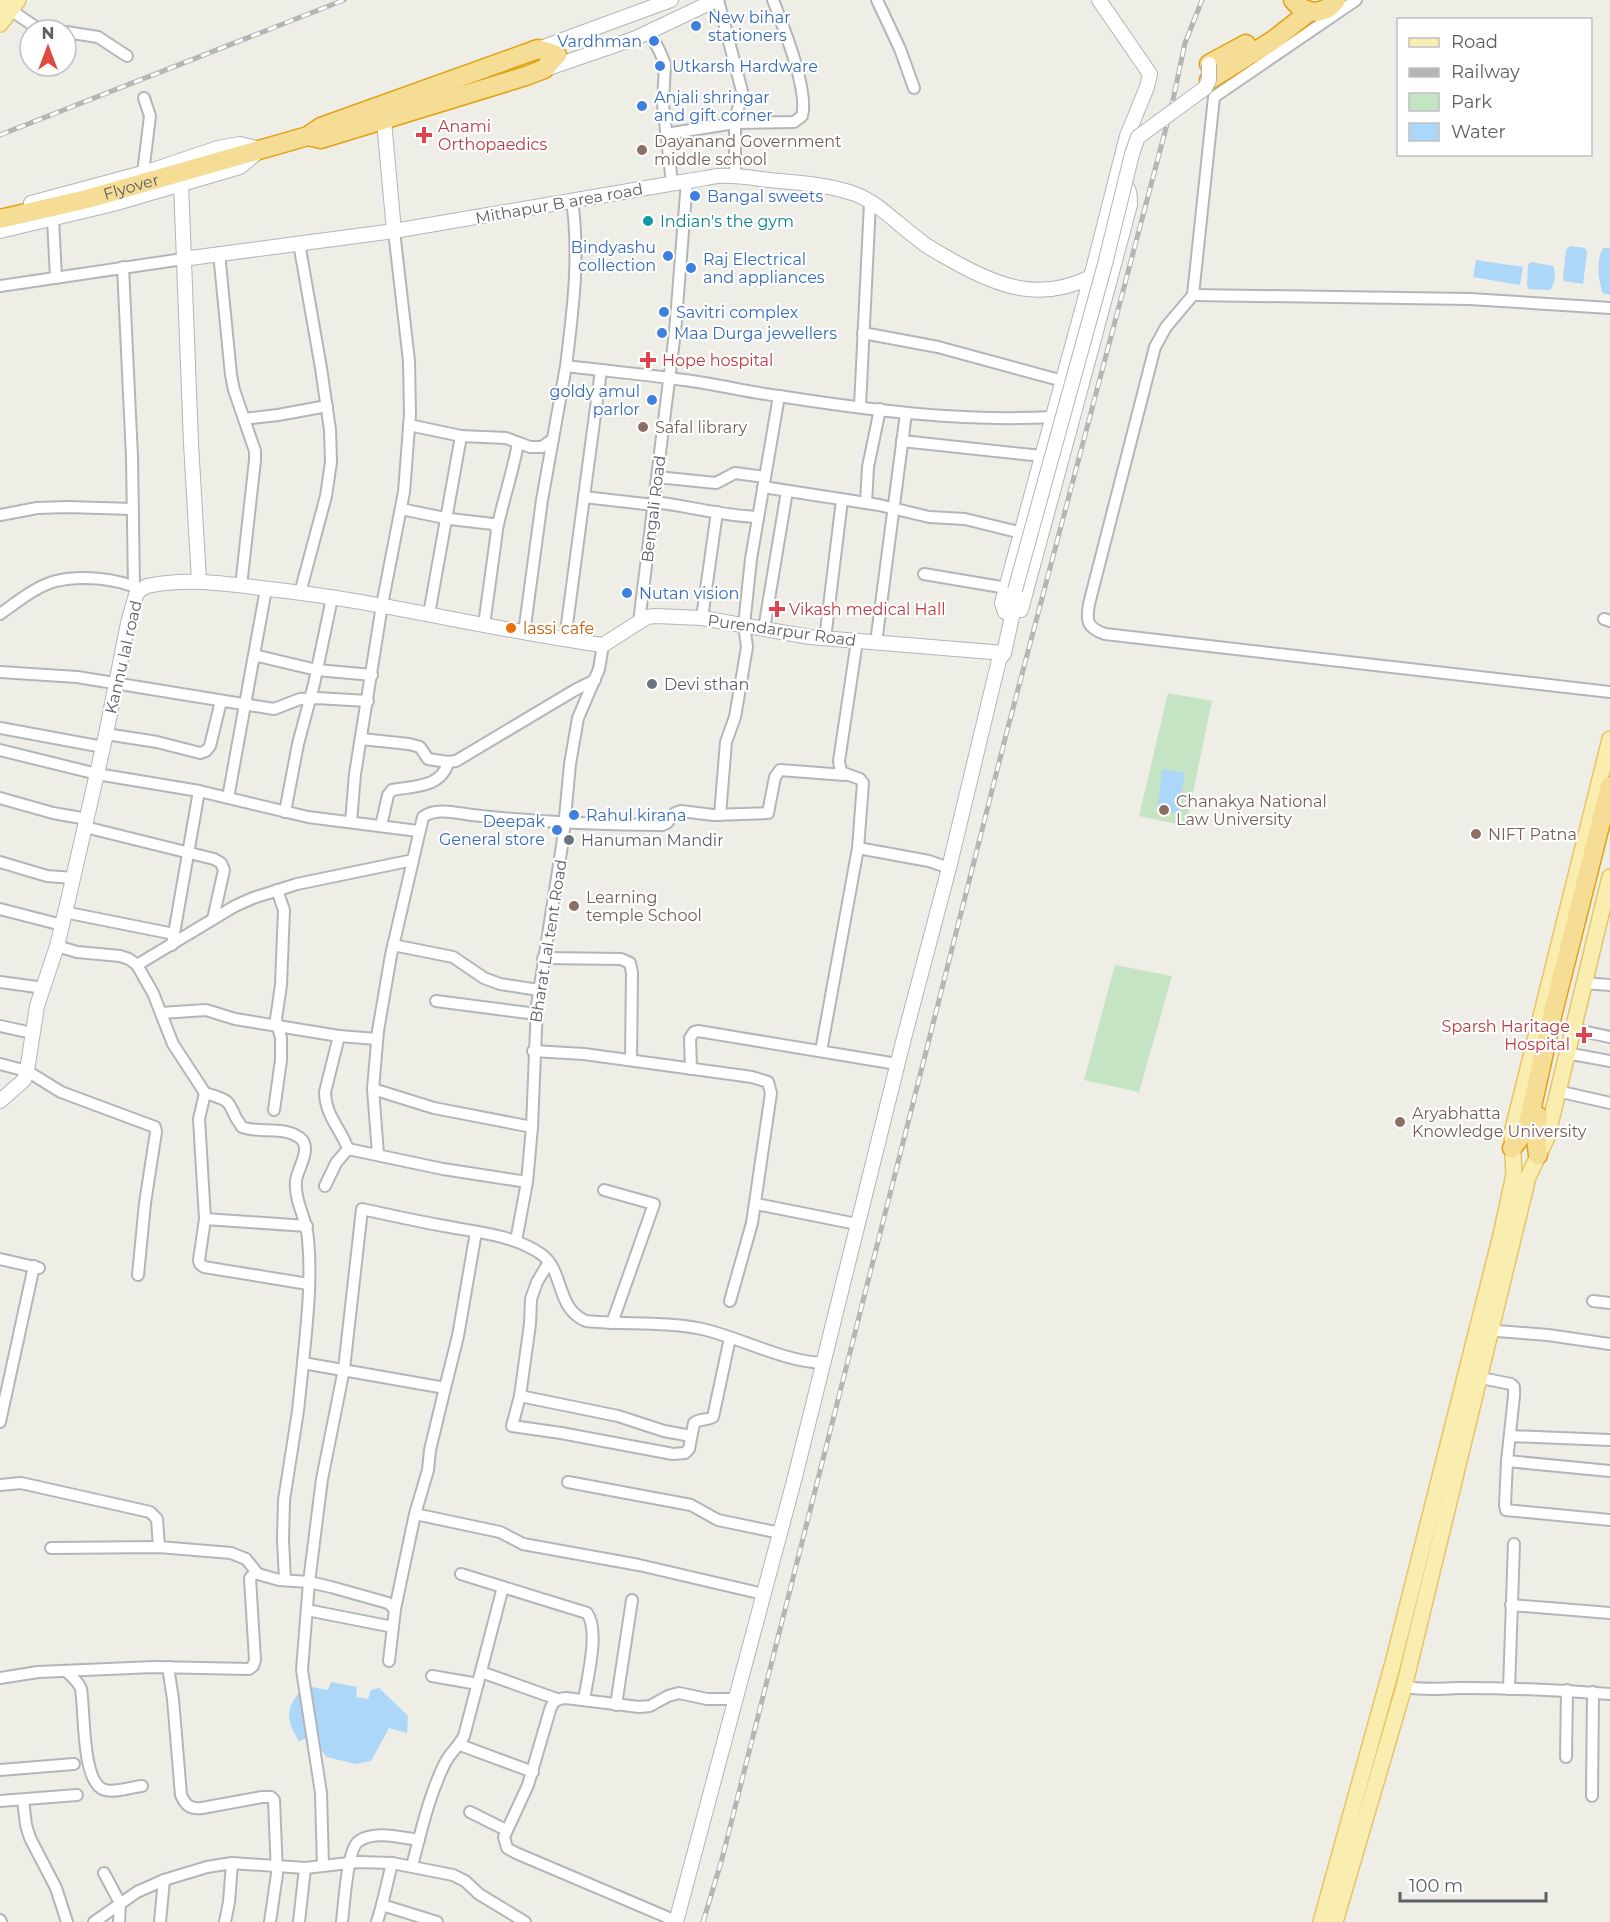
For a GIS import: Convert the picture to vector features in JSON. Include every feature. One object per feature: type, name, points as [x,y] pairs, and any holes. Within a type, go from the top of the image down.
[{"type":"highway","points":[[1209,72],[1300,6],[1321,12],[1331,7],[1336,0]]},
{"type":"highway","points":[[538,50],[557,55],[544,69],[500,84],[384,113],[494,65],[538,50]]},
{"type":"highway","points":[[494,65],[500,84]]},
{"type":"highway","name":"Flyover","points":[[0,219],[87,199],[308,136],[321,126],[384,113]]},
{"type":"highway","points":[[1538,1155],[1531,1130],[1552,1012],[1610,786]]},
{"type":"highway","points":[[1512,1148],[1531,1130],[1610,826]]},
{"type":"main road","points":[[0,5],[4,0]]},
{"type":"main road","points":[[0,24],[16,7]]},
{"type":"main road","points":[[1521,1176],[1512,1148],[1512,1133],[1610,739]]},
{"type":"main road","points":[[1335,1922],[1415,1646],[1447,1482],[1485,1331],[1502,1235],[1521,1176],[1538,1155],[1547,1137],[1610,877]]},
{"type":"main road","points":[[1321,1922],[1398,1642],[1481,1378],[1485,1331]]},
{"type":"main road","points":[[1398,1642],[1415,1646]]},
{"type":"street","points":[[0,33],[16,7],[24,0]]},
{"type":"street","points":[[538,50],[671,0]]},
{"type":"street","points":[[544,69],[649,32],[717,0],[742,91],[735,123],[735,177]]},
{"type":"street","points":[[666,134],[735,123],[794,122],[802,116],[802,94],[773,0]]},
{"type":"street","points":[[877,0],[900,49],[914,88]]},
{"type":"street","points":[[557,1699],[550,1710],[533,1772],[506,1830],[504,1843],[507,1848],[516,1853],[676,1922],[780,1533],[897,1064],[949,868],[1000,655],[1008,608],[1016,598],[1011,589],[1022,532],[1052,417],[1064,381],[1127,135],[1150,74],[1100,0]]},
{"type":"street","points":[[1356,0],[1214,97],[1193,296],[1167,327],[1155,347],[1089,604],[1087,615],[1089,625],[1095,631],[1105,634],[1146,640],[1610,692]]},
{"type":"street","points":[[16,7],[28,18]]},
{"type":"street","points":[[649,32],[665,64],[663,104],[672,183]]},
{"type":"street","points":[[78,34],[98,37],[128,56]]},
{"type":"street","points":[[1011,589],[1138,137],[1205,88],[1209,72]]},
{"type":"street","points":[[143,173],[150,116],[144,98]]},
{"type":"street","points":[[351,822],[354,783],[382,605],[404,492],[409,425],[409,354],[394,231],[384,113]]},
{"type":"street","points":[[0,212],[143,173],[218,148],[240,144],[261,149]]},
{"type":"street","points":[[0,231],[113,204],[240,167],[261,149]]},
{"type":"street","name":"Mithapur B area road","points":[[0,286],[123,267],[394,231],[719,176],[822,186],[856,195],[920,241],[975,274],[998,284],[1026,289],[1053,289],[1091,277]]},
{"type":"street","points":[[1010,626],[1017,620],[1021,609],[1130,205],[1130,192],[1127,185],[1116,179]]},
{"type":"street","name":"Bengali Road","points":[[639,622],[676,315],[687,181]]},
{"type":"street","points":[[181,183],[199,581]]},
{"type":"street","points":[[524,633],[542,500],[566,366],[575,291],[576,226],[572,200]]},
{"type":"street","points":[[860,406],[870,203]]},
{"type":"street","points":[[53,219],[56,278]]},
{"type":"street","points":[[299,243],[327,406],[330,438],[329,485],[300,593]]},
{"type":"street","points":[[219,254],[231,375],[255,451],[241,586]]},
{"type":"street","points":[[0,615],[45,585],[56,581],[109,579],[137,588],[123,267]]},
{"type":"street","points":[[1193,296],[1470,299],[1610,308]]},
{"type":"street","points":[[863,333],[938,346],[1064,381]]},
{"type":"street","points":[[566,366],[668,378],[906,413],[963,418],[1052,417]]},
{"type":"street","points":[[565,639],[601,370]]},
{"type":"street","points":[[720,815],[726,742],[735,717],[747,647],[744,625],[758,517],[779,396]]},
{"type":"street","points":[[244,419],[327,406]]},
{"type":"street","points":[[866,503],[868,466],[880,409]]},
{"type":"street","points":[[876,643],[906,413]]},
{"type":"street","points":[[409,425],[461,436],[499,437],[530,447],[542,447],[553,439]]},
{"type":"street","points":[[429,614],[461,436]]},
{"type":"street","points":[[902,441],[1042,456]]},
{"type":"street","points":[[484,625],[497,529],[505,493],[513,472],[518,443]]},
{"type":"street","points":[[657,477],[710,483],[722,481],[735,473],[787,491],[866,503],[929,517],[964,519],[1022,532]]},
{"type":"street","points":[[764,629],[787,491]]},
{"type":"street","points":[[584,496],[654,503],[741,517],[758,517]]},
{"type":"street","points":[[825,639],[842,500]]},
{"type":"street","points":[[0,515],[37,508],[133,509]]},
{"type":"street","points":[[401,509],[447,518],[486,522],[493,524],[497,529]]},
{"type":"street","points":[[702,618],[717,512]]},
{"type":"street","points":[[924,574],[1011,589]]},
{"type":"street","name":"Kannu lal road","points":[[27,1071],[37,1006],[57,946],[105,740],[137,588],[199,581],[266,588],[382,605],[524,633],[603,645]]},
{"type":"street","points":[[228,798],[266,588]]},
{"type":"street","points":[[285,812],[298,744],[332,598]]},
{"type":"street","points":[[1000,655],[1010,626],[1008,608]]},
{"type":"street","name":"Purendarpur Road","points":[[603,645],[647,617],[656,616],[702,618],[825,639],[1000,655]]},
{"type":"street","points":[[845,775],[841,772],[839,761],[857,641]]},
{"type":"street","name":"Bharat Lal tent Road","points":[[516,1241],[527,1182],[532,1126],[536,1014],[558,873],[570,764],[576,728],[602,660],[603,645]]},
{"type":"street","points":[[254,655],[317,670],[372,675]]},
{"type":"street","points":[[0,672],[77,677],[274,709],[300,699],[310,698],[368,701]]},
{"type":"street","points":[[362,739],[415,745],[420,747],[428,759],[448,762],[464,757],[595,680]]},
{"type":"street","points":[[0,728],[105,740],[157,742],[200,753],[206,751],[210,746],[221,701]]},
{"type":"street","points":[[0,750],[97,774],[199,791],[285,812],[418,831]]},
{"type":"street","points":[[381,826],[388,795],[392,790],[430,783],[441,777],[448,762]]},
{"type":"street","points":[[378,1154],[373,1089],[384,986],[418,831],[423,817],[430,812],[564,822],[662,825],[667,823],[675,813],[681,811],[720,815],[768,813],[775,777],[780,770],[845,775],[860,779],[862,783],[858,848],[821,1051]]},
{"type":"street","points":[[173,939],[199,791]]},
{"type":"street","points":[[0,798],[214,859],[221,863],[224,870],[213,919]]},
{"type":"street","points":[[858,848],[929,861],[949,868]]},
{"type":"street","points":[[137,965],[173,939],[245,901],[297,884],[413,860]]},
{"type":"street","points":[[0,862],[47,876],[73,879]]},
{"type":"street","points":[[274,1110],[281,1060],[281,1038],[276,1009],[281,985],[284,910],[277,890]]},
{"type":"street","points":[[0,909],[173,939]]},
{"type":"street","points":[[393,945],[453,957],[484,978],[500,984],[539,990]]},
{"type":"street","points":[[57,946],[76,952],[120,956],[137,965],[146,979],[173,1044],[205,1093],[231,1104],[242,1127],[280,1131],[300,1138],[303,1143],[305,1151],[296,1180],[296,1189],[307,1226],[308,1284],[298,1411],[284,1500],[285,1580]]},
{"type":"street","points":[[543,958],[621,959],[630,963],[632,973],[631,1060]]},
{"type":"street","points":[[0,982],[44,988]]},
{"type":"street","points":[[1583,983],[1610,985]]},
{"type":"street","points":[[436,1001],[536,1014]]},
{"type":"street","points":[[161,1013],[206,1010],[236,1019],[339,1036],[377,1039]]},
{"type":"street","points":[[0,1026],[32,1033]]},
{"type":"street","points":[[1572,1029],[1610,1036]]},
{"type":"street","points":[[691,1069],[690,1038],[694,1032],[703,1031],[897,1064]]},
{"type":"street","points":[[339,1036],[325,1092],[325,1101],[331,1118],[344,1137],[348,1149]]},
{"type":"street","points":[[534,1051],[631,1060],[752,1077],[768,1082],[771,1087],[756,1204],[730,1301]]},
{"type":"street","points":[[1566,1053],[1610,1062]]},
{"type":"street","points":[[0,1064],[27,1071],[61,1092],[155,1127],[138,1275]]},
{"type":"street","points":[[0,1101],[24,1080],[27,1071]]},
{"type":"street","points":[[373,1089],[434,1108],[532,1126]]},
{"type":"street","points":[[1557,1091],[1610,1103]]},
{"type":"street","points":[[205,1093],[199,1119],[205,1219],[200,1264],[204,1268],[308,1284]]},
{"type":"street","points":[[348,1149],[443,1169],[527,1182]]},
{"type":"street","points":[[325,1186],[336,1163],[348,1149]]},
{"type":"street","points":[[604,1190],[654,1204],[612,1323]]},
{"type":"street","points":[[756,1204],[857,1224]]},
{"type":"street","points":[[323,1866],[321,1793],[303,1677],[309,1582],[324,1464],[344,1369],[362,1209],[516,1241],[541,1254],[549,1262],[567,1306],[571,1312],[586,1321],[674,1324],[704,1330],[801,1360],[823,1363]]},
{"type":"street","points":[[205,1219],[307,1226]]},
{"type":"street","points":[[389,1661],[395,1609],[415,1514],[428,1470],[430,1450],[458,1336],[476,1232]]},
{"type":"street","points":[[0,1258],[36,1267],[0,1421]]},
{"type":"street","points":[[549,1262],[537,1282],[531,1299],[530,1324],[512,1426],[679,1455],[685,1454],[689,1449],[694,1423],[699,1419],[709,1420],[713,1417],[730,1338]]},
{"type":"street","points":[[1593,1301],[1610,1303]]},
{"type":"street","points":[[1485,1331],[1548,1335],[1610,1344]]},
{"type":"street","points":[[303,1363],[445,1388]]},
{"type":"street","points":[[1481,1378],[1511,1384],[1514,1388],[1504,1505],[1506,1510],[1610,1520]]},
{"type":"street","points":[[519,1396],[618,1416],[664,1431],[691,1436]]},
{"type":"street","points":[[1510,1436],[1610,1440]]},
{"type":"street","points":[[1507,1461],[1610,1471]]},
{"type":"street","points":[[0,1485],[13,1482],[150,1512],[157,1519],[159,1546]]},
{"type":"street","points":[[568,1482],[691,1505],[718,1520],[780,1533]]},
{"type":"street","points":[[415,1514],[500,1532],[523,1544],[639,1565],[763,1594]]},
{"type":"street","points":[[1509,1689],[1514,1544]]},
{"type":"street","points":[[51,1548],[159,1546],[240,1555],[246,1558],[258,1574]]},
{"type":"street","points":[[0,1678],[38,1672],[168,1667],[249,1670],[253,1666],[255,1648],[249,1587],[250,1578],[254,1574],[331,1587],[388,1603],[395,1609]]},
{"type":"street","points":[[461,1574],[587,1613],[591,1618],[592,1635],[584,1700]]},
{"type":"street","points":[[412,1866],[428,1809],[445,1764],[460,1745],[467,1726],[503,1587]]},
{"type":"street","points":[[616,1705],[632,1600]]},
{"type":"street","points":[[1511,1605],[1610,1613]]},
{"type":"street","points":[[307,1610],[393,1627]]},
{"type":"street","points":[[168,1667],[181,1795],[188,1807],[193,1809],[262,1797],[271,1797],[275,1805],[277,1866],[270,1922]]},
{"type":"street","points":[[66,1671],[81,1686],[85,1738],[94,1781],[98,1787],[106,1790],[142,1786]]},
{"type":"street","points":[[481,1672],[557,1699],[650,1706],[679,1693],[713,1700],[735,1699]]},
{"type":"street","points":[[432,1676],[478,1684]]},
{"type":"street","points":[[1404,1687],[1427,1690],[1567,1690],[1610,1694]]},
{"type":"street","points":[[1566,1757],[1567,1690]]},
{"type":"street","points":[[1592,1796],[1593,1692]]},
{"type":"street","points":[[460,1745],[533,1772]]},
{"type":"street","points":[[0,1770],[74,1764]]},
{"type":"street","points":[[0,1801],[76,1795]]},
{"type":"street","points":[[23,1800],[30,1838],[56,1888],[67,1922]]},
{"type":"street","points":[[470,1812],[506,1830]]},
{"type":"street","points":[[342,1922],[353,1847],[358,1841],[366,1838],[392,1837],[419,1840]]},
{"type":"street","points":[[94,1922],[137,1892],[164,1880],[214,1866],[232,1863],[305,1868],[374,1861],[453,1875],[525,1922]]},
{"type":"street","points":[[225,1922],[232,1863]]},
{"type":"street","points":[[377,1922],[392,1863]]},
{"type":"street","points":[[298,1922],[305,1868]]},
{"type":"street","points":[[104,1873],[120,1903],[119,1922]]},
{"type":"street","points":[[159,1922],[164,1880]]},
{"type":"street","points":[[382,1905],[437,1922]]},
{"type":"green space","points":[[1168,693],[1212,701],[1186,826],[1139,816]]},
{"type":"green space","points":[[1115,965],[1172,976],[1139,1092],[1084,1080]]},
{"type":"water","points":[[1570,246],[1585,248],[1587,252],[1583,284],[1563,279],[1566,250]]},
{"type":"water","points":[[1603,248],[1610,248],[1610,295],[1603,293],[1599,276],[1599,258]]},
{"type":"water","points":[[1476,260],[1523,267],[1520,285],[1473,277]]},
{"type":"water","points":[[1531,262],[1553,266],[1554,278],[1550,290],[1529,289],[1527,286],[1528,265]]},
{"type":"water","points":[[1162,769],[1185,773],[1178,814],[1157,810]]},
{"type":"water","points":[[331,1682],[357,1687],[356,1697],[368,1699],[371,1690],[379,1688],[408,1716],[407,1733],[389,1728],[371,1761],[355,1764],[327,1757],[309,1737],[299,1741],[289,1718],[294,1699],[306,1686],[328,1690]]},
{"type":"railway","points":[[0,135],[344,0]]},
{"type":"railway","points":[[703,1922],[722,1859],[1006,735],[1171,109],[1185,43],[1202,0]]},
{"type":"place","name":"New bihar stationers","points":[[696,26]]},
{"type":"place","name":"Vardhman","points":[[654,41]]},
{"type":"place","name":"Utkarsh Hardware","points":[[660,66]]},
{"type":"place","name":"Anjali shringar and gift corner","points":[[642,106]]},
{"type":"place","name":"Anami Orthopaedics","points":[[424,135]]},
{"type":"place","name":"Dayanand Government middle school","points":[[642,150]]},
{"type":"place","name":"Bangal sweets","points":[[695,196]]},
{"type":"place","name":"Indian's the gym","points":[[648,221]]},
{"type":"place","name":"Bindyashu collection","points":[[668,256]]},
{"type":"place","name":"Raj Electrical and appliances","points":[[691,268]]},
{"type":"place","name":"Savitri complex","points":[[664,312]]},
{"type":"place","name":"Maa Durga jewellers","points":[[662,333]]},
{"type":"place","name":"Hope hospital","points":[[648,360]]},
{"type":"place","name":"goldy amul parlor","points":[[652,400]]},
{"type":"place","name":"Safal library","points":[[643,427]]},
{"type":"place","name":"Nutan vision","points":[[627,593]]},
{"type":"place","name":"Vikash medical Hall","points":[[777,609]]},
{"type":"place","name":"lassi cafe","points":[[511,628]]},
{"type":"place","name":"Devi sthan","points":[[652,684]]},
{"type":"place","name":"Chanakya National Law University","points":[[1164,810]]},
{"type":"place","name":"Rahul kirana","points":[[574,815]]},
{"type":"place","name":"Deepak General store","points":[[557,830]]},
{"type":"place","name":"NIFT Patna","points":[[1476,834]]},
{"type":"place","name":"Hanuman Mandir","points":[[569,840]]},
{"type":"place","name":"Learning temple School","points":[[574,906]]},
{"type":"place","name":"Sparsh Haritage Hospital","points":[[1584,1035]]},
{"type":"place","name":"Aryabhatta Knowledge University","points":[[1400,1122]]}]
